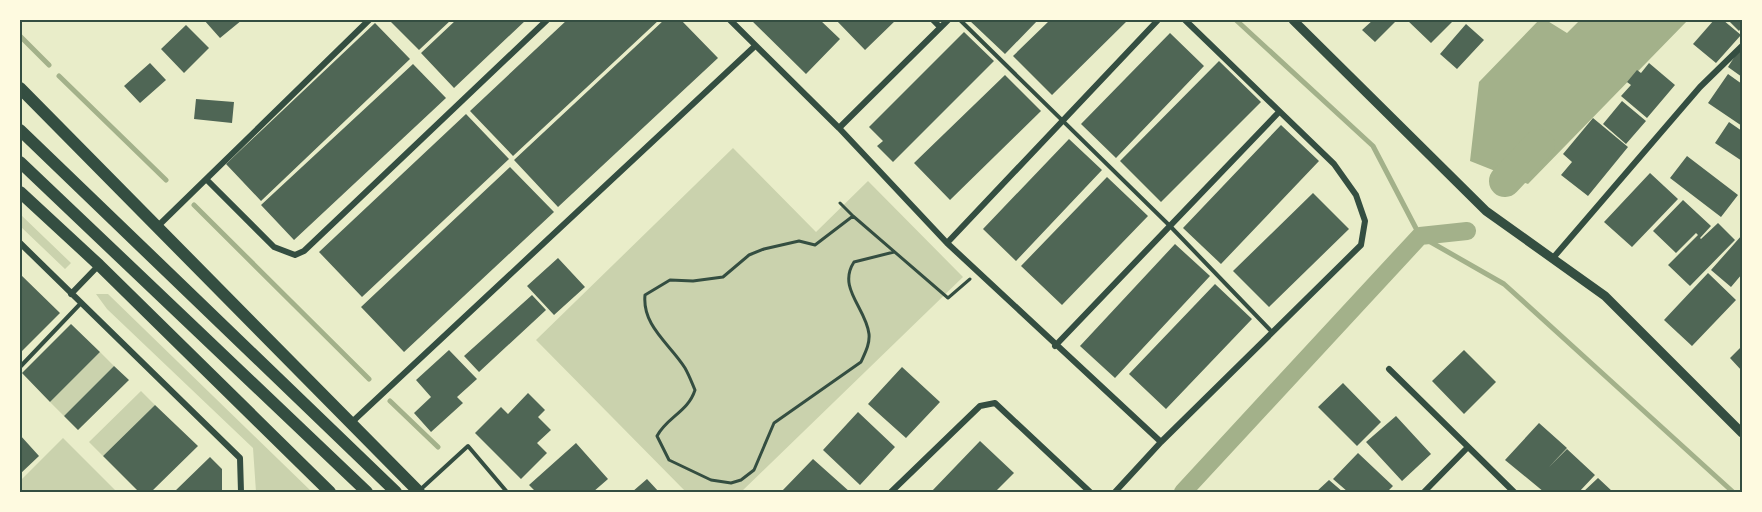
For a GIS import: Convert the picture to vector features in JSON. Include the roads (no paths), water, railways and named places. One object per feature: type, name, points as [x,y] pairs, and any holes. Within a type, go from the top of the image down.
[{"type":"highway","points":[[20,88],[419,492]]},
{"type":"highway","points":[[20,130],[396,492]]},
{"type":"highway","points":[[20,162],[367,492]]},
{"type":"highway","points":[[20,192],[99,265],[330,492]]},
{"type":"street","points":[[158,226],[369,20]]},
{"type":"street","points":[[206,179],[274,247],[295,255],[304,251],[547,20]]},
{"type":"street","points":[[729,20],[839,128],[947,243],[1055,346],[1161,442]]},
{"type":"street","points":[[933,20],[940,27]]},
{"type":"street","points":[[839,128],[948,20]]},
{"type":"street","points":[[947,243],[1158,20]]},
{"type":"street","points":[[1115,492],[1161,442],[1361,245],[1365,221],[1356,195],[1334,164],[1185,20]]},
{"type":"street","points":[[1293,20],[1486,210],[1518,236],[1605,296],[1743,433]]},
{"type":"street","points":[[351,423],[755,46]]},
{"type":"street","points":[[1553,258],[1700,87],[1743,46]]},
{"type":"street","points":[[1055,346],[1279,112]]},
{"type":"street","points":[[20,243],[240,458],[241,492]]},
{"type":"street","points":[[71,294],[99,265]]},
{"type":"street","points":[[1389,369],[1514,492]]},
{"type":"street","points":[[891,492],[980,406],[995,403],[1090,492]]},
{"type":"street","points":[[1424,492],[1468,447]]},
{"type":"lane","points":[[960,20],[1170,226],[1272,332]]},
{"type":"lane","points":[[20,367],[81,303]]},
{"type":"lane","points":[[419,492],[468,446],[507,492]]},
{"type":"waterway","points":[[1236,20],[1373,146],[1420,236],[1504,284],[1733,492]]},
{"type":"waterway","points":[[20,36],[49,65]]},
{"type":"waterway","points":[[59,76],[166,180]]},
{"type":"waterway","points":[[1505,181],[1539,145]]},
{"type":"waterway","points":[[194,205],[369,379]]},
{"type":"waterway","points":[[1183,492],[1420,236],[1467,231]]},
{"type":"waterway","points":[[390,401],[438,447]]}]
